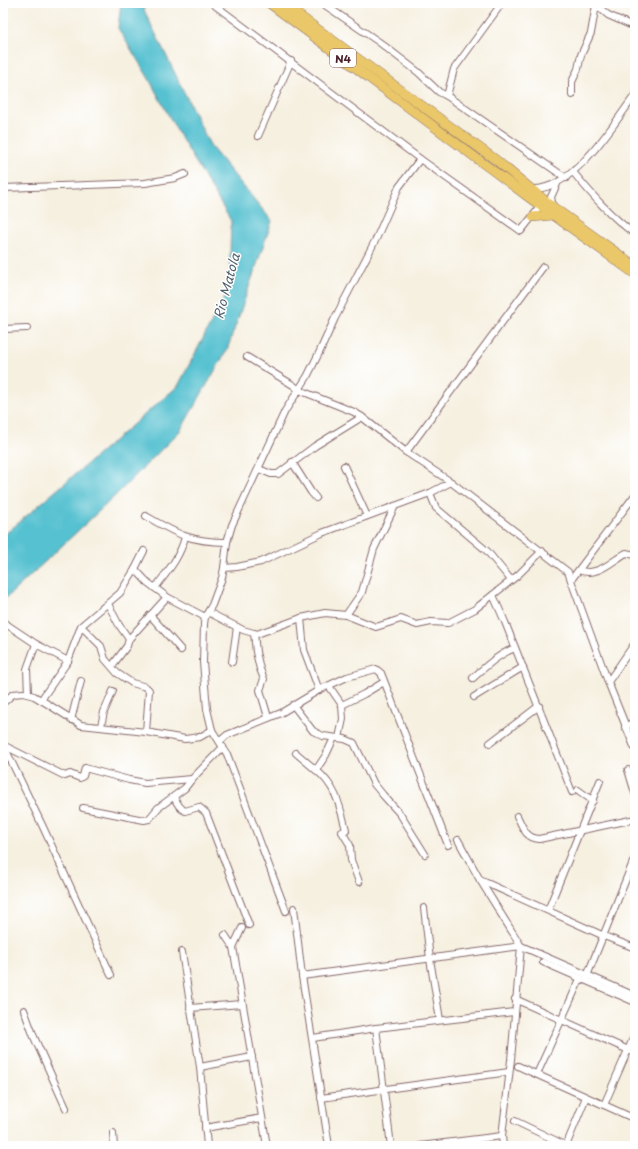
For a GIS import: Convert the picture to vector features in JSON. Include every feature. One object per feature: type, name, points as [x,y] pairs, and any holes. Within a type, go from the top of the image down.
[{"type":"highway","name":"N4","points":[[269,3],[418,109],[496,160],[532,190],[543,203],[635,274]]},
{"type":"highway","name":"N4","points":[[282,3],[418,109],[531,200],[543,203]]},
{"type":"highway","points":[[531,200],[532,218],[553,211]]},
{"type":"highway","name":"N4","points":[[553,211],[635,266]]},
{"type":"street","points":[[212,3],[420,159],[521,231],[543,203]]},
{"type":"street","points":[[322,3],[379,42],[418,72],[439,92],[448,96],[566,178]]},
{"type":"street","points":[[448,96],[454,69],[502,3]]},
{"type":"street","points":[[595,4],[613,18],[635,27]]},
{"type":"street","points":[[572,95],[572,82],[578,69],[580,55],[591,33],[595,4]]},
{"type":"street","points":[[258,136],[291,61]]},
{"type":"street","points":[[532,190],[541,190],[557,184],[573,172],[592,152],[635,95]]},
{"type":"street","points":[[286,911],[227,754],[212,730],[207,709],[202,635],[206,615],[222,578],[227,542],[232,525],[285,411],[299,390],[320,351],[335,318],[376,239],[400,187],[420,159]]},
{"type":"street","points":[[573,172],[605,208],[619,222],[635,234]]},
{"type":"street","points":[[3,188],[145,183],[176,178],[185,174]]},
{"type":"street","points":[[553,211],[551,196],[557,184]]},
{"type":"street","points":[[406,452],[544,267]]},
{"type":"street","points":[[3,329],[26,328]]},
{"type":"street","points":[[247,357],[299,390],[362,416],[406,452],[451,482],[568,572],[608,682],[635,748]]},
{"type":"street","points":[[259,469],[271,474],[278,474],[315,446],[362,416]]},
{"type":"street","points":[[292,462],[316,498]]},
{"type":"street","points":[[344,466],[367,516]]},
{"type":"street","points":[[224,568],[261,562],[322,533],[430,493],[451,482]]},
{"type":"street","points":[[430,493],[436,508],[487,551],[511,580]]},
{"type":"street","points":[[571,580],[635,495]]},
{"type":"street","points":[[346,615],[362,592],[374,549],[395,506]]},
{"type":"street","points":[[146,516],[185,537],[196,540],[227,542]]},
{"type":"street","points":[[155,588],[175,562],[183,547],[185,537]]},
{"type":"street","points":[[41,700],[68,661],[81,626],[120,593],[144,551]]},
{"type":"street","points":[[135,569],[147,582],[167,597],[206,615],[257,634],[301,618],[325,613],[346,615],[376,627],[401,619],[417,625],[431,622],[448,623],[475,609],[511,580],[542,551]]},
{"type":"street","points":[[579,570],[588,573],[605,567],[626,553],[635,555]]},
{"type":"street","points":[[493,595],[575,791],[593,801]]},
{"type":"street","points":[[112,666],[127,646],[129,639],[167,597]]},
{"type":"street","points":[[108,604],[119,625],[129,639]]},
{"type":"street","points":[[150,615],[181,650]]},
{"type":"street","points":[[301,618],[304,650],[319,690]]},
{"type":"street","points":[[3,622],[36,644],[68,661]]},
{"type":"street","points":[[81,626],[101,646],[105,658],[117,673],[132,683],[146,687],[149,690],[146,732]]},
{"type":"street","points":[[232,662],[237,627]]},
{"type":"street","points":[[254,633],[256,652],[264,679],[260,690],[268,717]]},
{"type":"street","points":[[608,682],[635,643]]},
{"type":"street","points":[[28,694],[27,669],[36,644]]},
{"type":"street","points":[[473,678],[492,661],[515,648]]},
{"type":"street","points":[[474,697],[523,667]]},
{"type":"street","points":[[220,741],[227,735],[268,717],[281,713],[319,690],[356,673],[376,669],[381,673],[448,845]]},
{"type":"street","points":[[71,720],[81,681]]},
{"type":"street","points":[[342,705],[384,682]]},
{"type":"street","points":[[316,770],[337,738],[343,719],[342,705],[329,686]]},
{"type":"street","points":[[101,726],[104,712],[113,691]]},
{"type":"street","points":[[4,700],[19,692],[28,694],[41,700],[81,725],[146,732],[185,739],[200,737],[212,730]]},
{"type":"street","points":[[294,705],[313,730],[323,736],[354,743],[374,784],[382,796],[400,814],[425,854]]},
{"type":"street","points":[[490,743],[539,706]]},
{"type":"street","points":[[625,726],[635,721]]},
{"type":"street","points":[[3,744],[65,776],[70,774],[80,778],[83,776],[85,768],[129,780],[145,782],[192,779]]},
{"type":"street","points":[[3,744],[43,827],[111,976]]},
{"type":"street","points":[[83,808],[144,820],[148,819],[158,808],[185,788],[223,747]]},
{"type":"street","points":[[296,753],[316,770],[333,788],[338,799],[346,830],[342,832],[350,845],[351,860],[359,882]]},
{"type":"street","points":[[628,770],[635,793]]},
{"type":"street","points":[[548,910],[600,782]]},
{"type":"street","points":[[174,797],[179,808],[182,810],[185,811],[199,806],[206,813],[249,925]]},
{"type":"street","points":[[517,816],[523,829],[532,839],[539,839],[635,819]]},
{"type":"street","points":[[458,840],[480,880],[520,946],[502,1136],[503,1146]]},
{"type":"street","points":[[587,976],[635,857]]},
{"type":"street","points":[[480,880],[604,936],[635,948]]},
{"type":"street","points":[[294,908],[302,976],[329,1146]]},
{"type":"street","points":[[424,908],[430,959],[440,1020]]},
{"type":"street","points":[[233,947],[242,928]]},
{"type":"street","points":[[225,935],[233,947],[267,1146]]},
{"type":"street","points":[[302,976],[520,946],[635,996]]},
{"type":"street","points":[[182,952],[200,1067],[207,1146]]},
{"type":"street","points":[[543,962],[635,1002]]},
{"type":"street","points":[[537,1074],[580,979]]},
{"type":"street","points":[[515,999],[635,1053]]},
{"type":"street","points":[[190,1008],[242,1004]]},
{"type":"street","points":[[24,1010],[34,1037],[66,1108]]},
{"type":"street","points":[[313,1038],[376,1028],[514,1012]]},
{"type":"street","points":[[376,1028],[391,1146]]},
{"type":"street","points":[[604,1105],[635,1034]]},
{"type":"street","points":[[200,1067],[252,1057]]},
{"type":"street","points":[[518,1066],[635,1119]]},
{"type":"street","points":[[321,1098],[509,1072]]},
{"type":"street","points":[[515,1121],[566,1146],[586,1097]]},
{"type":"street","points":[[205,1128],[262,1118]]},
{"type":"street","points":[[113,1134],[114,1146]]},
{"type":"street","points":[[420,1146],[502,1136]]},
{"type":"water","points":[[121,3],[145,3],[144,10],[211,147],[272,221],[227,350],[180,431],[113,498],[3,601],[3,536],[178,386],[229,289],[231,221],[118,28]]},
{"type":"water label","name":"Rio Matola","points":[[226,286]]}]
